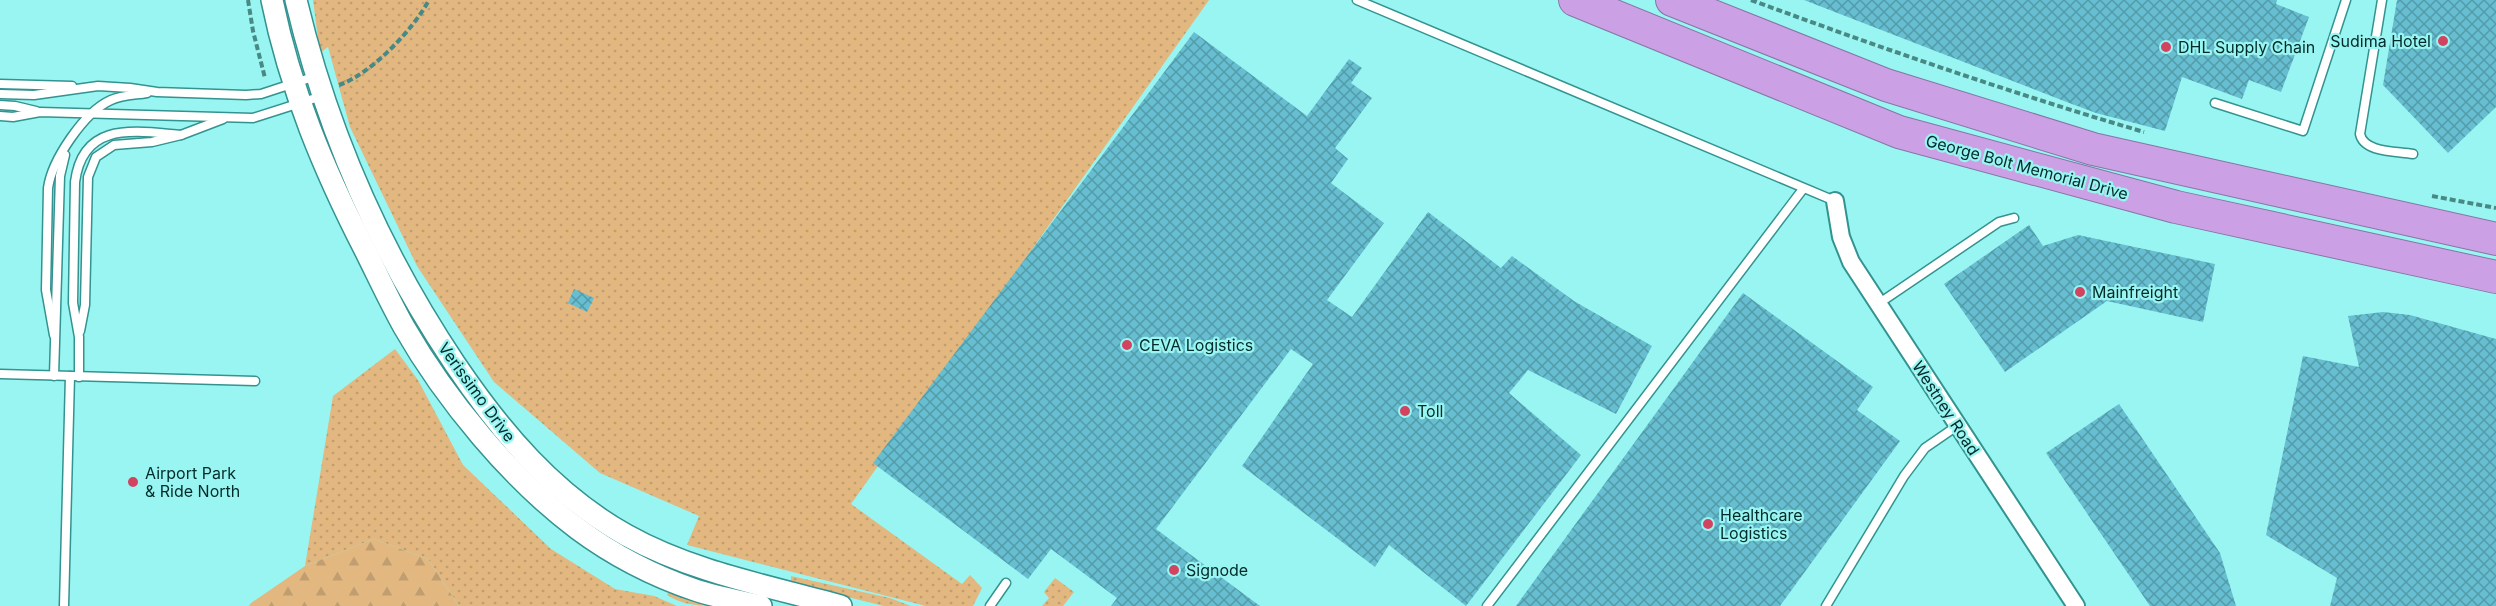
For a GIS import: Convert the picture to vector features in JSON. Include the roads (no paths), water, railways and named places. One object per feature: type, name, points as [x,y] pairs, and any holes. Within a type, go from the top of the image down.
[{"type":"highway","name":"George Bolt Memorial Drive","points":[[1575,0],[1899,132],[2176,207],[2496,277]]},
{"type":"highway","points":[[1672,0],[1886,85],[2093,149],[2496,239]]},
{"type":"street","name":"Verissimo Drive","points":[[272,0],[300,104],[330,179],[405,328],[444,388],[524,483],[579,530],[639,566],[696,590],[761,606]]},
{"type":"street","name":"Verissimo Drive","points":[[296,0],[320,88],[354,182],[401,277],[429,325],[503,430],[541,472],[583,507],[626,535],[663,553],[751,582],[841,606]]},
{"type":"street","name":"Westney Road","points":[[1835,201],[1841,237],[1851,262],[2076,606]]},
{"type":"lane","points":[[1357,0],[1835,201]]},
{"type":"lane","points":[[2215,103],[2303,131],[2346,0]]},
{"type":"lane","points":[[2382,0],[2360,134],[2361,140],[2367,146],[2413,154]]},
{"type":"lane","points":[[0,84],[98,86],[156,92],[246,95],[261,94],[294,83],[320,88]]},
{"type":"lane","points":[[0,94],[34,95],[98,86]]},
{"type":"lane","points":[[0,116],[40,112],[264,116],[300,104],[320,88]]},
{"type":"lane","points":[[54,376],[54,335],[46,290],[48,188],[51,174],[76,130],[92,114],[113,99],[156,92]]},
{"type":"lane","points":[[0,105],[40,112]]},
{"type":"lane","points":[[64,606],[75,376],[85,305],[88,177],[92,164],[101,152],[114,145],[152,142],[181,135],[231,117]]},
{"type":"lane","points":[[1487,606],[1803,189]]},
{"type":"lane","points":[[1878,304],[1999,222],[2014,218]]},
{"type":"lane","points":[[0,374],[255,381]]},
{"type":"lane","points":[[1826,606],[1904,476],[1925,448],[1957,426]]},
{"type":"lane","points":[[990,606],[1006,583]]},
{"type":"place","name":"Sudima Hotel","points":[[2443,41]]},
{"type":"place","name":"DHL Supply Chain","points":[[2166,47]]},
{"type":"place","name":"Mainfreight","points":[[2080,292]]},
{"type":"place","name":"CEVA Logistics","points":[[1127,345]]},
{"type":"place","name":"Toll","points":[[1405,411]]},
{"type":"place","name":"Airport Park & Ride North","points":[[133,482]]},
{"type":"place","name":"Healthcare Logistics","points":[[1708,524]]},
{"type":"place","name":"Signode","points":[[1174,570]]}]
